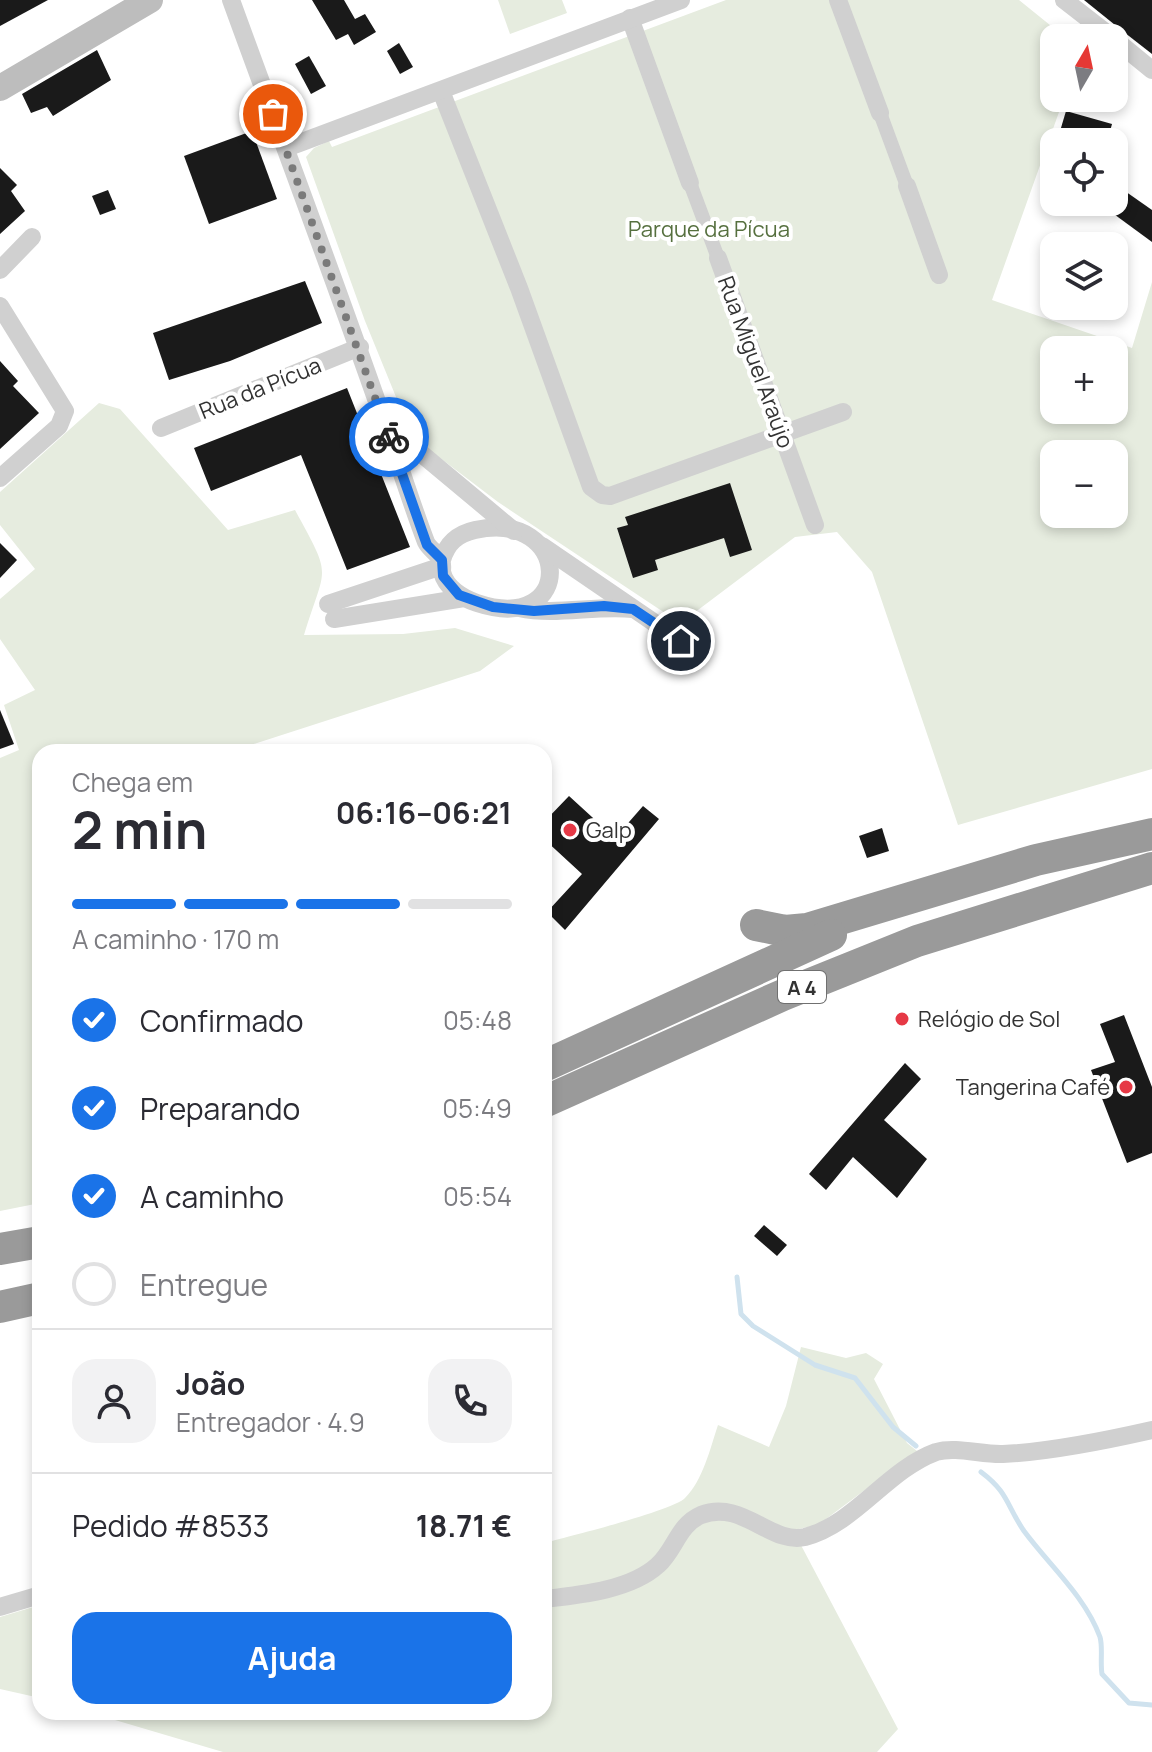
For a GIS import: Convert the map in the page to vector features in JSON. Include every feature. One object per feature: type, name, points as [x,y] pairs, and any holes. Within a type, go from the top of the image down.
[{"type":"highway","name":"A 4","points":[[552,1062],[895,906],[1036,860],[1152,834]]},
{"type":"highway","name":"A 4","points":[[552,1098],[783,995],[917,941],[1152,868]]},
{"type":"highway","points":[[1069,893],[1152,882]]},
{"type":"highway","points":[[756,925],[785,931],[807,929],[895,906]]},
{"type":"highway","points":[[0,1249],[32,1243]]},
{"type":"highway","points":[[0,1307],[32,1300]]},
{"type":"main road","points":[[0,88],[150,0]]},
{"type":"street","points":[[231,0],[360,347],[427,545],[442,563],[448,584],[464,598]]},
{"type":"street","points":[[286,148],[681,0]]},
{"type":"street","points":[[838,0],[939,275]]},
{"type":"street","points":[[1064,0],[1095,24]]},
{"type":"street","name":"Rua Miguel Araújo","points":[[630,18],[815,525]]},
{"type":"street","points":[[1128,50],[1152,70]]},
{"type":"street","points":[[441,91],[519,288],[591,487],[602,495],[610,496],[843,412]]},
{"type":"street","points":[[0,270],[32,237]]},
{"type":"street","points":[[0,306],[65,411],[59,426],[7,472]]},
{"type":"street","name":"Rua da Pícua","points":[[161,428],[360,347]]},
{"type":"street","points":[[385,423],[514,531],[542,546],[681,641]]},
{"type":"street","points":[[514,531],[493,528],[463,533],[450,542],[442,563],[331,612],[464,598],[493,607],[534,611],[604,606],[633,609]]},
{"type":"street","points":[[516,607],[532,603],[548,584],[552,567],[542,546]]},
{"type":"street","points":[[552,1598],[585,1594],[644,1575],[661,1563],[684,1528],[702,1515],[737,1514],[788,1537],[799,1538],[827,1528],[913,1462],[941,1451],[1002,1454],[1152,1430]]},
{"type":"street","points":[[0,1607],[32,1597]]},
{"type":"green space","points":[[498,0],[562,0],[567,13],[510,34]]},
{"type":"green space","name":"Parque da Pícua","points":[[726,0],[1019,0],[1049,24],[1040,24],[1040,112],[1059,112],[1053,128],[1040,128],[1040,165],[992,300],[1040,316],[1040,320],[1050,320],[1097,336],[1040,336],[1040,424],[1128,424],[1128,347],[1132,348],[1152,282],[1152,769],[958,825],[872,572],[837,532],[795,537],[690,616],[686,627],[498,502],[431,451],[405,419],[365,321],[306,157],[314,148],[329,141],[332,147]]},
{"type":"green space","points":[[99,403],[120,409],[228,530],[295,510],[316,549],[322,572],[304,635],[403,634],[455,628],[514,646],[480,671],[254,744],[32,744],[32,1205],[0,1211],[0,758],[19,750],[4,705],[35,690],[0,639],[0,599],[35,569],[0,525],[0,492]]},
{"type":"green space","points":[[801,1347],[846,1358],[866,1353],[883,1364],[874,1379],[907,1443],[917,1451],[818,1525],[793,1530],[898,1729],[877,1752],[223,1752],[115,1720],[552,1720],[552,1541],[641,1516],[685,1498],[701,1473],[718,1425],[769,1447],[786,1406]]},
{"type":"green space","points":[[32,1607],[32,1696],[0,1689],[0,1617]]},
{"type":"building","points":[[0,0],[48,0],[0,26]]},
{"type":"building","points":[[312,0],[344,0],[355,19],[365,14],[376,32],[354,45],[348,34],[336,40]]},
{"type":"building","points":[[1084,0],[1152,0],[1152,54],[1128,35],[1128,24],[1114,24]]},
{"type":"building","points":[[399,43],[413,67],[400,74],[387,51]]},
{"type":"building","points":[[97,50],[111,80],[53,116],[47,107],[31,113],[22,94]]},
{"type":"building","points":[[309,56],[326,86],[311,94],[295,64]]},
{"type":"building","points":[[1066,112],[1112,124],[1111,128],[1061,128]]},
{"type":"building","points":[[252,131],[277,199],[209,224],[184,156]]},
{"type":"building","points":[[0,168],[17,185],[11,191],[25,211],[0,234]]},
{"type":"building","points":[[108,190],[116,209],[100,215],[92,196]]},
{"type":"building","points":[[1128,193],[1152,210],[1152,242],[1117,216],[1128,216]]},
{"type":"building","points":[[305,281],[322,323],[230,361],[169,380],[153,333]]},
{"type":"building","points":[[0,361],[18,381],[13,386],[39,413],[0,449]]},
{"type":"building","points":[[347,388],[410,547],[347,570],[301,455],[211,491],[194,448]]},
{"type":"building","points":[[730,483],[752,550],[730,557],[724,538],[655,560],[658,570],[633,578],[617,528],[628,525],[625,517]]},
{"type":"building","points":[[0,543],[17,560],[0,578]]},
{"type":"building","points":[[0,710],[14,744],[0,749]]},
{"type":"building","points":[[569,796],[615,838],[643,806],[659,819],[565,930],[552,917],[552,907],[582,874],[552,846],[552,814]]},
{"type":"building","points":[[882,828],[889,851],[867,858],[859,836]]},
{"type":"building","points":[[1124,1015],[1152,1087],[1152,1153],[1127,1163],[1091,1070],[1115,1062],[1100,1024]]},
{"type":"building","points":[[905,1063],[921,1079],[884,1120],[927,1159],[897,1198],[853,1157],[826,1190],[809,1174]]},
{"type":"building","points":[[764,1225],[787,1245],[777,1256],[754,1236]]},
{"type":"waterway","points":[[737,1277],[741,1314],[753,1326],[815,1365],[855,1378],[893,1427],[916,1446]]},
{"type":"waterway","points":[[981,1472],[1002,1493],[1024,1531],[1085,1608],[1100,1637],[1102,1674],[1129,1703],[1152,1705]]},
{"type":"way so far","points":[[273,114],[347,310],[389,437]]},
{"type":"place","name":"Galp","points":[[570,830]]},
{"type":"place","name":"Relógio de Sol","points":[[902,1019]]},
{"type":"place","name":"Tangerina Café","points":[[1126,1087]]},
{"type":"route","points":[[389,437],[427,545],[442,560],[443,576],[459,595],[493,607],[534,611],[604,606],[633,609],[681,641]]}]
